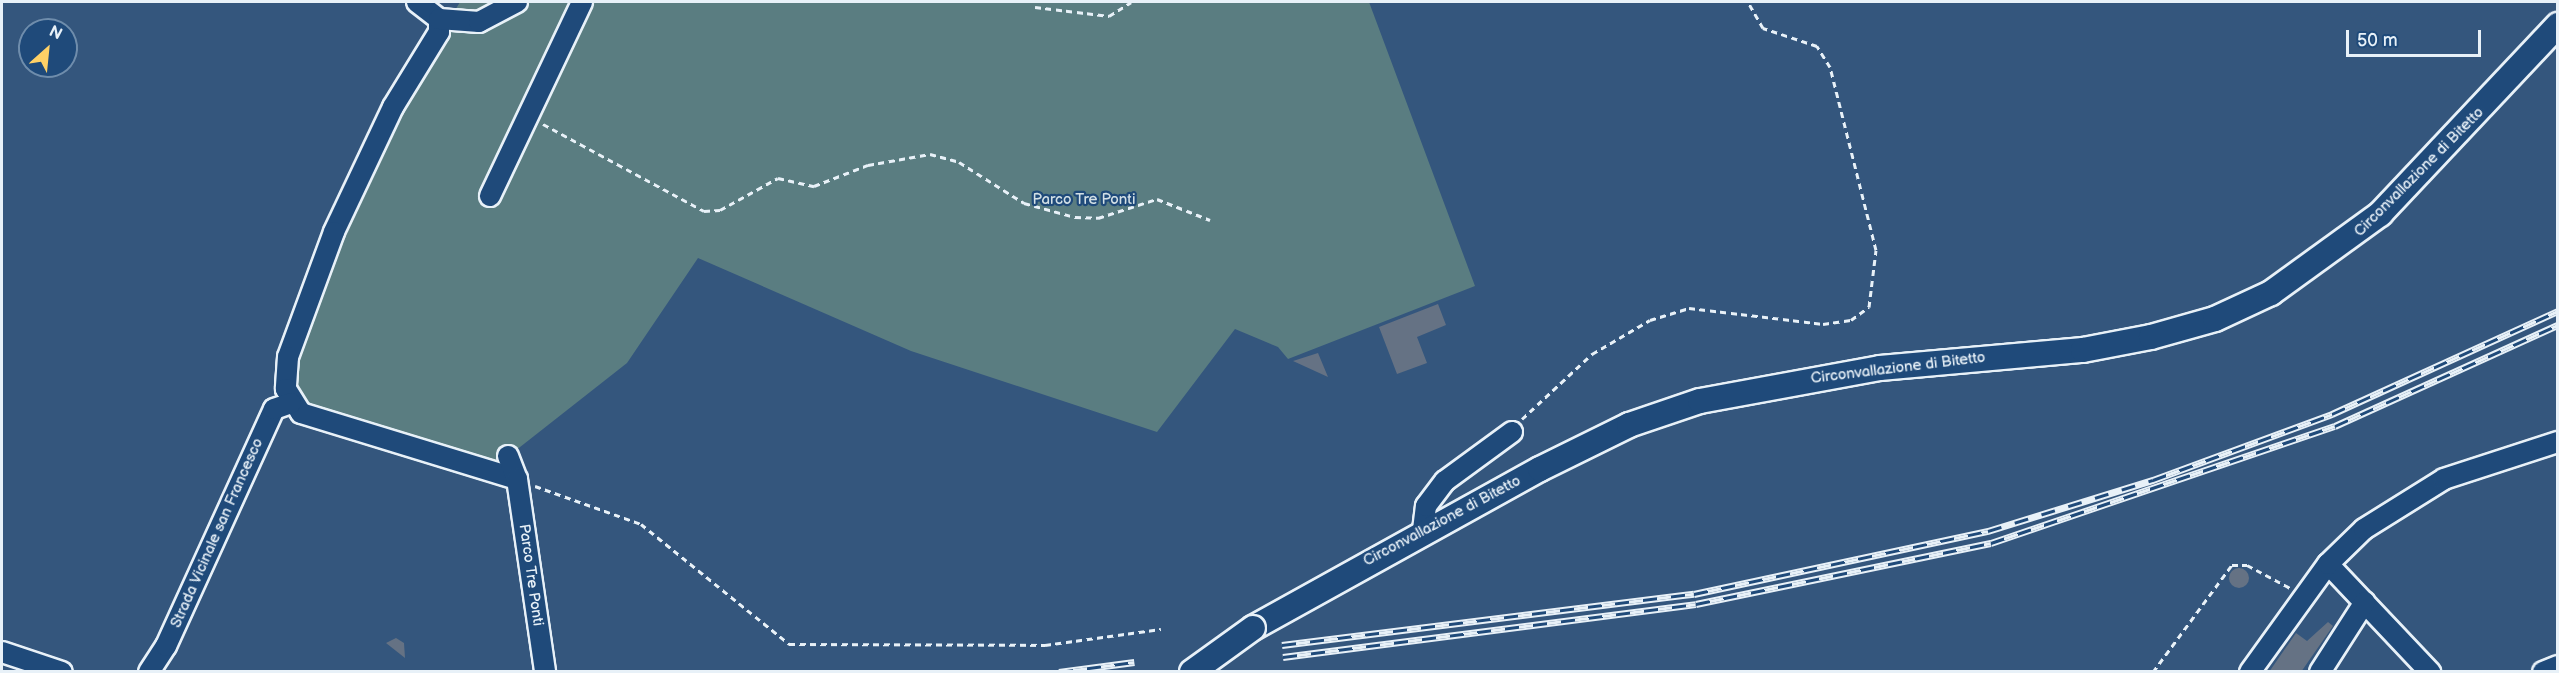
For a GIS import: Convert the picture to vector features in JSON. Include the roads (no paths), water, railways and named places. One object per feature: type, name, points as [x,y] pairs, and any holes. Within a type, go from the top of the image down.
[{"type":"main road","name":"Circonvallazione di Bitetto","points":[[1192,672],[1253,628],[1423,530],[1629,424],[1700,401],[1880,368],[2083,350],[2151,337],[2243,306],[2351,240],[2424,170],[2558,25]]},
{"type":"street","points":[[417,2],[440,19],[479,22],[517,2]]},
{"type":"street","points":[[490,196],[582,2]]},
{"type":"street","points":[[440,19],[436,41],[393,107],[334,232],[288,357],[284,374],[291,403],[301,413],[517,479]]},
{"type":"street","name":"Strada Vicinale san Francesco","points":[[149,672],[166,646],[274,409],[291,403]]},
{"type":"street","points":[[1423,530],[1426,506],[1445,481],[1512,432]]},
{"type":"street","points":[[2250,672],[2328,564],[2364,529],[2444,479],[2558,442]]},
{"type":"street","name":"Parco Tre Ponti","points":[[508,456],[517,479],[545,672]]},
{"type":"street","points":[[2328,564],[2430,672]]},
{"type":"street","points":[[2320,672],[2365,602]]},
{"type":"street","points":[[2,652],[62,672]]},
{"type":"street","points":[[2543,672],[2558,666]]},
{"type":"railway","points":[[1282,645],[1694,594],[1988,531],[2153,480],[2332,414],[2558,311]]},
{"type":"railway","points":[[1283,657],[1696,604],[1991,543],[2335,426],[2558,325]]},
{"type":"railway","points":[[1059,672],[1134,662]]}]
